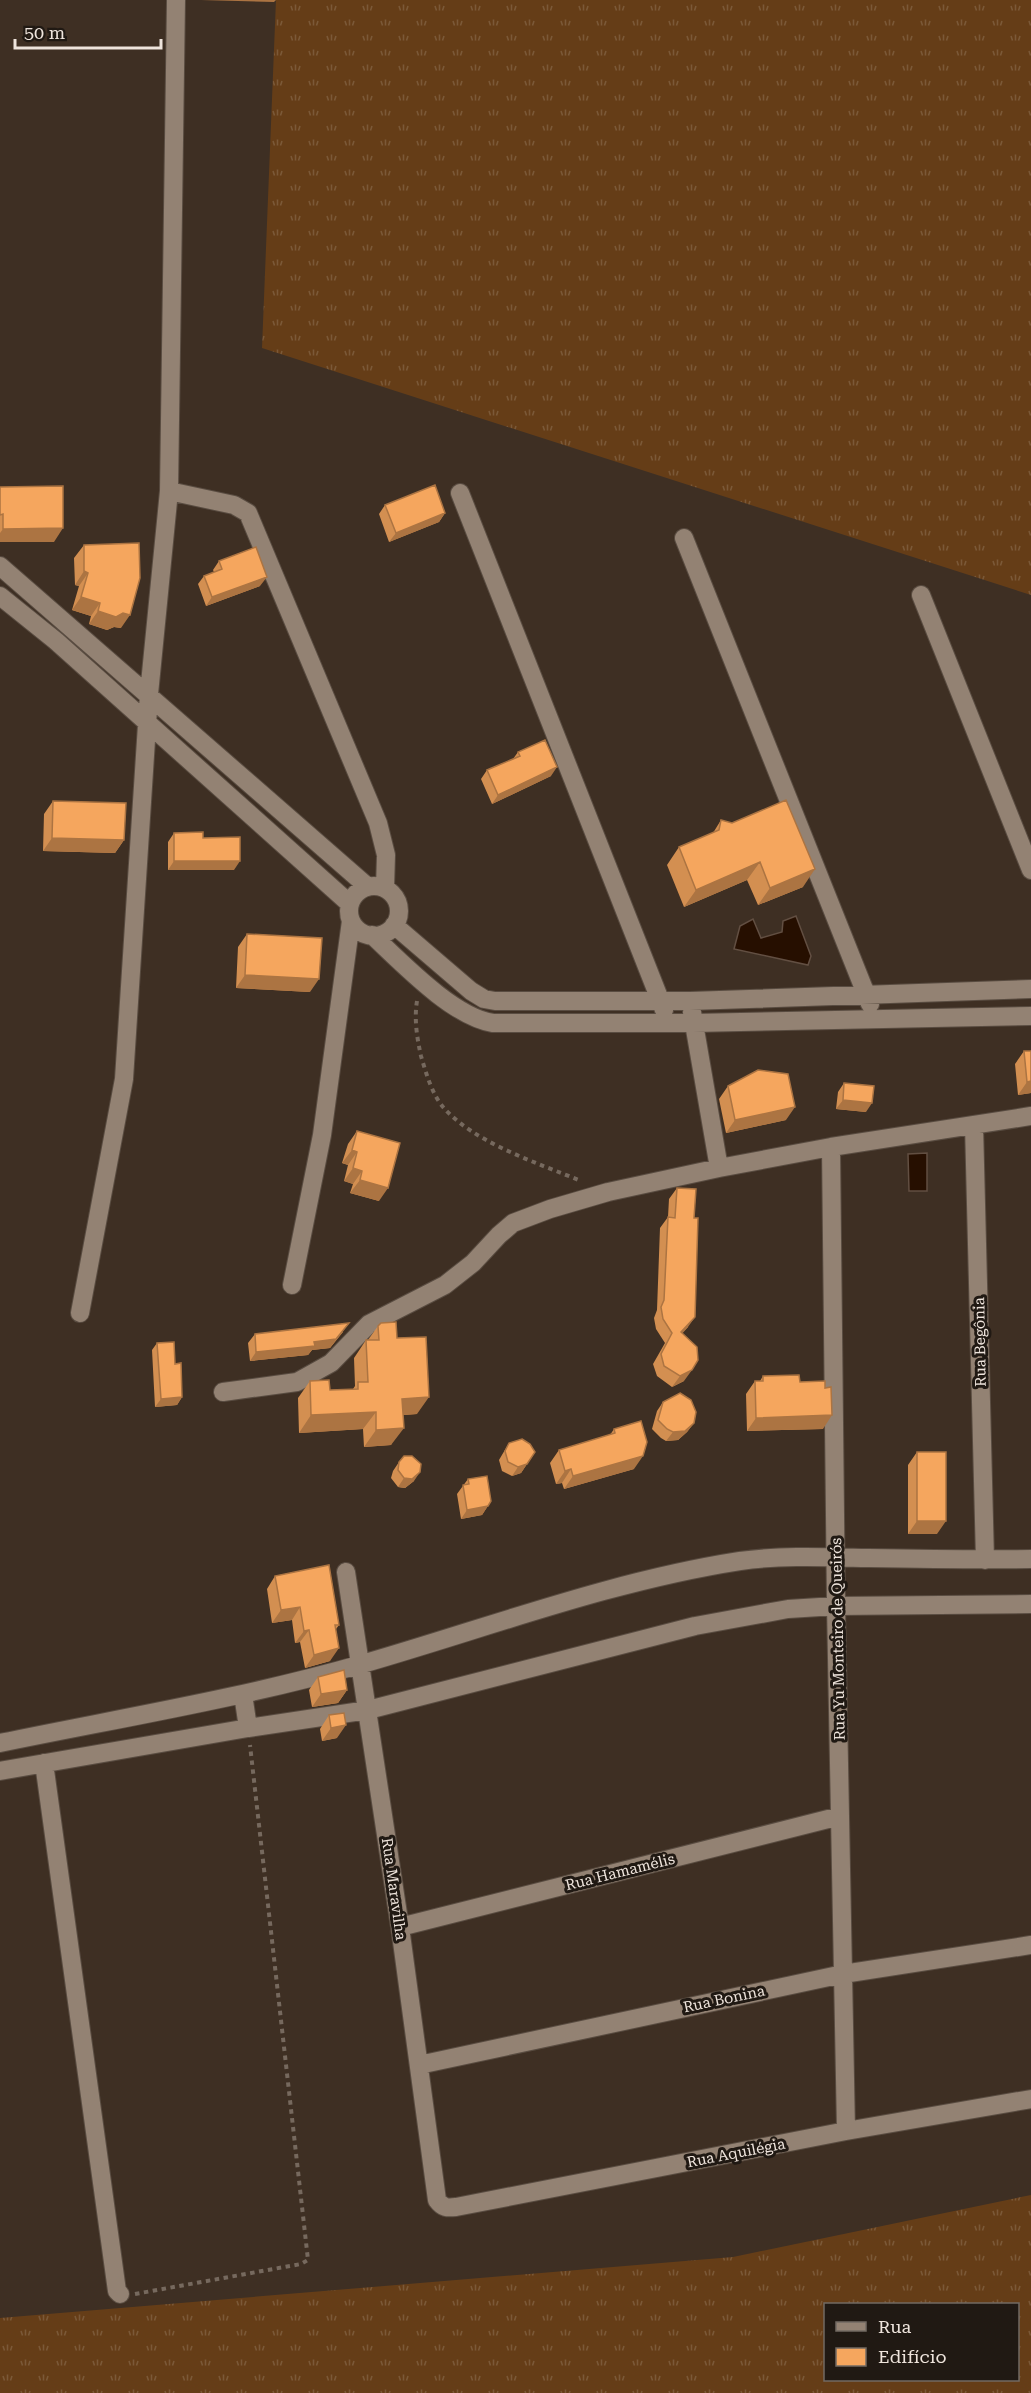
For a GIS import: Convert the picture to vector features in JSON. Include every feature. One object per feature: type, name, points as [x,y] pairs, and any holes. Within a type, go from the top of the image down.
[{"type":"street","points":[[80,1313],[124,1079],[149,694],[169,491],[176,0]]},
{"type":"street","points":[[169,491],[234,505],[248,513],[378,823],[386,855],[376,887]]},
{"type":"street","points":[[460,492],[662,1000],[667,1023]]},
{"type":"street","points":[[684,538],[868,995],[874,1019]]},
{"type":"street","points":[[0,566],[376,887],[397,900],[399,909],[394,925],[380,935],[363,933],[351,912],[56,641],[0,596]]},
{"type":"street","points":[[921,595],[1031,870]]},
{"type":"street","points":[[292,1285],[322,1135],[354,896],[376,887]]},
{"type":"street","points":[[394,925],[471,991],[489,1000],[690,1001],[1031,989]]},
{"type":"street","points":[[372,935],[422,980],[459,1009],[484,1022],[694,1023],[1031,1016]]},
{"type":"street","points":[[690,1001],[719,1168]]},
{"type":"street","points":[[223,1392],[297,1382],[331,1363],[369,1324],[445,1285],[473,1263],[499,1235],[513,1224],[550,1209],[608,1192],[719,1168],[831,1147],[1031,1116]]},
{"type":"street","name":"Rua Begônia","points":[[974,1125],[985,1560]]},
{"type":"street","name":"Rua Yu Monteiro de Queirós","points":[[831,1147],[836,1606],[846,2131]]},
{"type":"street","points":[[0,1743],[243,1694],[360,1664],[591,1595],[696,1569],[762,1558],[1031,1559]]},
{"type":"street","name":"Rua Maravilha","points":[[346,1572],[400,1927],[437,2200],[442,2206]]},
{"type":"street","points":[[0,1771],[248,1728],[368,1710],[696,1626],[788,1609],[836,1606],[1031,1604]]},
{"type":"street","points":[[243,1694],[248,1728]]},
{"type":"street","points":[[44,1764],[117,2291],[120,2294]]},
{"type":"street","name":"Rua Hamamélis","points":[[400,1927],[840,1816]]},
{"type":"street","name":"Rua Bonina","points":[[419,2065],[843,1974],[1031,1945]]},
{"type":"street","name":"Rua Aquilégia","points":[[442,2206],[456,2207],[846,2131],[1031,2099]]},
{"type":"path","points":[[422,980],[417,1005],[418,1045],[436,1098],[444,1108],[471,1129],[503,1147],[608,1192]]},
{"type":"path","points":[[120,2294],[126,2296],[302,2264],[308,2260],[248,1728]]},
{"type":"green space","points":[[276,0],[1031,0],[1031,595],[262,348]]},
{"type":"green space","points":[[1031,2195],[1031,2393],[0,2393],[0,2318],[733,2257]]},
{"type":"shaded area","points":[[796,916],[811,956],[808,965],[734,949],[740,926],[753,919],[761,938],[782,932],[783,921]]},
{"type":"shaded area","points":[[927,1153],[927,1191],[909,1191],[908,1154]]},
{"type":"building","points":[[435,485],[445,513],[396,533],[385,505]]},
{"type":"building","points":[[63,486],[63,528],[3,529],[3,514],[0,515],[0,487]]},
{"type":"building","points":[[139,543],[140,578],[130,615],[123,613],[116,617],[98,611],[100,603],[81,597],[88,573],[84,571],[84,545]]},
{"type":"building","points":[[256,547],[267,577],[212,597],[204,576],[222,569],[219,561]]},
{"type":"building","points":[[545,740],[557,767],[498,795],[487,770],[520,756],[518,752]]},
{"type":"building","points":[[786,800],[815,869],[770,888],[760,862],[696,890],[679,847],[719,830],[721,820],[732,823]]},
{"type":"building","points":[[53,801],[126,803],[124,840],[52,838]]},
{"type":"building","points":[[203,832],[203,838],[240,837],[240,861],[174,861],[174,833]]},
{"type":"building","points":[[247,934],[322,938],[319,979],[245,975]]},
{"type":"building","points":[[1024,1051],[1031,1051],[1031,1081],[1027,1082]]},
{"type":"building","points":[[758,1070],[788,1074],[795,1107],[735,1120],[728,1086]]},
{"type":"building","points":[[844,1083],[874,1086],[872,1103],[843,1100]]},
{"type":"building","points":[[357,1131],[400,1143],[388,1188],[360,1180],[362,1171],[353,1168],[357,1152],[352,1150]]},
{"type":"building","points":[[677,1188],[696,1189],[694,1218],[698,1218],[695,1317],[681,1332],[697,1347],[698,1360],[692,1370],[680,1376],[664,1366],[661,1354],[672,1333],[663,1319],[661,1307],[664,1300],[668,1217],[675,1218]]},
{"type":"building","points":[[396,1322],[397,1338],[426,1337],[429,1397],[402,1399],[404,1428],[376,1430],[376,1412],[311,1415],[310,1381],[329,1380],[330,1390],[358,1389],[358,1382],[368,1382],[366,1340],[379,1340],[378,1326],[381,1323]]},
{"type":"building","points":[[349,1323],[336,1339],[314,1342],[315,1346],[256,1352],[255,1334]]},
{"type":"building","points":[[174,1342],[175,1364],[181,1363],[182,1397],[161,1399],[157,1343]]},
{"type":"building","points":[[799,1375],[800,1382],[825,1381],[825,1388],[831,1387],[832,1415],[756,1418],[755,1381],[763,1381],[763,1376]]},
{"type":"building","points":[[680,1393],[691,1400],[696,1412],[694,1423],[685,1431],[673,1432],[658,1420],[663,1402]]},
{"type":"building","points":[[641,1421],[647,1442],[643,1456],[573,1476],[571,1469],[565,1471],[559,1450],[615,1433],[614,1429]]},
{"type":"building","points":[[522,1439],[530,1444],[535,1452],[527,1464],[518,1467],[508,1462],[505,1451],[509,1443]]},
{"type":"building","points":[[917,1452],[946,1452],[946,1521],[917,1521]]},
{"type":"building","points":[[404,1456],[412,1456],[421,1464],[420,1472],[412,1479],[404,1478],[398,1470],[399,1462]]},
{"type":"building","points":[[487,1476],[491,1501],[488,1506],[467,1510],[463,1485],[469,1484],[468,1479]]},
{"type":"building","points":[[329,1565],[339,1625],[335,1625],[339,1648],[314,1655],[309,1630],[304,1631],[300,1607],[281,1610],[275,1576]]},
{"type":"building","points":[[344,1670],[347,1690],[321,1694],[318,1677]]},
{"type":"building","points":[[344,1713],[346,1725],[331,1728],[329,1715]]}]
